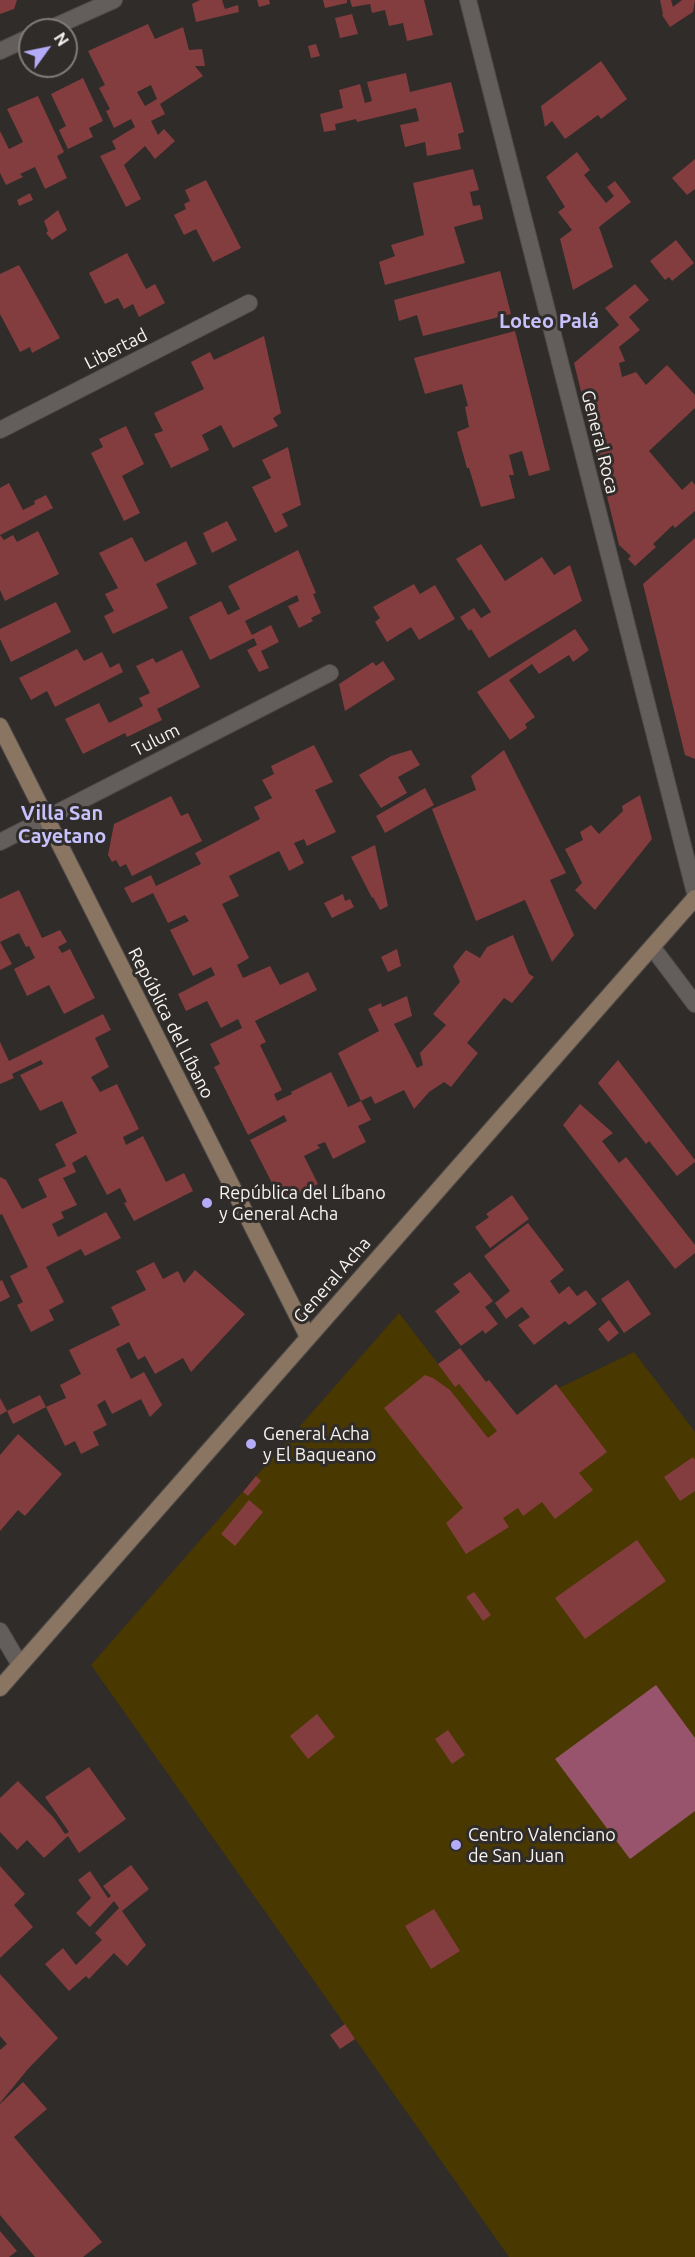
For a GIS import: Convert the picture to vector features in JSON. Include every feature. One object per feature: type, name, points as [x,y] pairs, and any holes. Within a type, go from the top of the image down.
[{"type":"main road","name":"República del Líbano","points":[[0,726],[308,1337]]},
{"type":"main road","name":"General Acha","points":[[0,1688],[695,898]]},
{"type":"street","points":[[63,18],[77,7],[114,0]]},
{"type":"street","name":"General Roca","points":[[468,0],[695,893]]},
{"type":"street","points":[[0,51],[18,43]]},
{"type":"street","name":"Libertad","points":[[0,430],[249,303]]},
{"type":"street","name":"Tulum","points":[[0,842],[330,673]]},
{"type":"street","points":[[652,947],[695,1004]]},
{"type":"street","points":[[0,1631],[21,1665]]},
{"type":"shaded area","name":"Centro Valenciano de San Juan","points":[[399,1313],[455,1386],[459,1384],[497,1431],[556,1384],[559,1388],[634,1352],[695,1432],[695,2257],[509,2257],[91,1665]]},
{"type":"shaded area","points":[[656,1685],[695,1738],[695,1811],[630,1859],[555,1759]]},
{"type":"building","points":[[0,0],[17,0],[14,9],[0,14]]},
{"type":"building","points":[[200,0],[222,0],[225,9],[238,5],[239,12],[196,22],[192,4]]},
{"type":"building","points":[[257,0],[269,0],[270,4],[259,7]]},
{"type":"building","points":[[323,0],[347,0],[347,3],[325,8]]},
{"type":"building","points":[[350,0],[424,0],[433,35],[407,41],[403,23],[389,26],[385,10],[372,13],[370,4],[352,7]]},
{"type":"building","points":[[660,0],[671,0],[673,7],[682,0],[695,0],[693,12],[670,27],[662,15]]},
{"type":"building","points":[[352,14],[358,34],[340,38],[335,18]]},
{"type":"building","points":[[148,24],[155,39],[183,27],[189,50],[202,49],[205,66],[195,66],[203,76],[160,104],[165,114],[151,121],[158,135],[164,129],[175,141],[155,159],[145,146],[124,165],[141,199],[126,207],[100,156],[116,149],[112,141],[135,127],[131,119],[114,128],[106,111],[110,109],[99,88],[105,85],[88,51]],"holes":[[[151,85],[157,99],[145,106],[137,92]]]},
{"type":"building","points":[[316,44],[320,56],[311,58],[308,46]]},
{"type":"building","points":[[601,61],[627,99],[601,119],[598,115],[565,139],[552,121],[545,127],[541,106]]},
{"type":"building","points":[[406,73],[410,92],[451,82],[464,132],[458,134],[461,149],[427,156],[425,142],[405,147],[400,125],[419,121],[416,108],[357,122],[356,119],[335,124],[336,130],[324,132],[320,114],[343,108],[339,90],[360,84],[365,103],[372,101],[367,82]]},
{"type":"building","points":[[83,78],[103,121],[89,128],[93,137],[68,149],[59,130],[66,126],[51,94]]},
{"type":"building","points":[[38,96],[64,152],[57,156],[67,178],[45,189],[35,167],[20,174],[23,177],[6,185],[0,173],[0,131],[9,149],[23,142],[7,109]]},
{"type":"building","points":[[577,152],[590,170],[584,175],[606,203],[614,196],[607,187],[615,181],[631,202],[599,227],[613,267],[573,290],[560,239],[572,230],[558,212],[565,207],[546,177]]},
{"type":"building","points":[[695,159],[695,189],[687,195],[672,178]]},
{"type":"building","points":[[473,169],[479,190],[470,192],[473,206],[480,205],[483,219],[454,227],[465,263],[385,285],[379,262],[395,256],[391,245],[424,235],[413,183]]},
{"type":"building","points":[[206,180],[241,248],[213,262],[196,229],[184,235],[174,215],[186,209],[184,204],[190,201],[185,190]]},
{"type":"building","points":[[30,193],[33,200],[19,206],[17,200]]},
{"type":"building","points":[[58,210],[67,230],[52,240],[46,233],[48,231],[44,221]]},
{"type":"building","points":[[676,240],[694,263],[672,281],[669,277],[665,280],[650,261]]},
{"type":"building","points":[[127,253],[146,289],[155,284],[165,303],[139,317],[133,304],[124,309],[118,298],[105,304],[89,273]]},
{"type":"building","points":[[19,265],[60,338],[32,353],[30,347],[20,352],[0,314],[0,274]]},
{"type":"building","points":[[500,271],[511,314],[423,336],[417,315],[399,321],[394,300]]},
{"type":"building","points":[[635,284],[649,300],[629,317],[640,330],[619,347],[625,361],[619,363],[622,377],[636,372],[646,385],[667,365],[695,395],[695,408],[649,451],[682,490],[692,481],[695,485],[695,511],[675,528],[673,525],[653,544],[656,547],[635,566],[628,559],[631,556],[619,545],[574,363],[619,325],[605,308]]},
{"type":"building","points":[[515,331],[550,470],[529,476],[522,451],[509,455],[514,475],[509,475],[515,498],[481,507],[457,432],[469,427],[465,407],[468,406],[462,384],[425,394],[414,358]]},
{"type":"building","points":[[264,336],[281,413],[273,418],[278,426],[233,448],[221,425],[202,435],[209,450],[171,468],[154,434],[163,431],[154,413],[204,389],[191,362],[210,352],[214,360]]},
{"type":"building","points":[[126,426],[144,464],[122,476],[140,513],[124,521],[91,453],[103,447],[99,439]]},
{"type":"building","points":[[288,447],[301,505],[282,514],[288,526],[275,533],[252,487],[271,478],[262,460]]},
{"type":"building","points":[[9,483],[23,510],[46,495],[53,508],[0,535],[0,488]]},
{"type":"building","points":[[227,521],[237,540],[212,553],[203,533]]},
{"type":"building","points":[[38,531],[59,574],[5,601],[0,590],[0,535],[4,540],[13,535],[17,542]]},
{"type":"building","points":[[132,537],[145,562],[186,541],[197,564],[156,584],[168,608],[113,634],[104,616],[114,611],[105,594],[118,588],[99,553]]},
{"type":"building","points":[[695,538],[695,759],[685,755],[643,584]]},
{"type":"building","points":[[481,544],[505,581],[542,557],[554,575],[570,565],[582,601],[489,658],[471,629],[469,631],[460,617],[474,608],[481,618],[491,612],[456,559]]},
{"type":"building","points":[[298,550],[316,593],[313,594],[321,613],[311,618],[313,621],[299,628],[288,606],[299,601],[297,595],[245,621],[252,635],[271,625],[279,642],[261,651],[269,668],[259,672],[247,650],[257,645],[254,638],[210,660],[189,617],[221,601],[228,615],[240,609],[228,586]]},
{"type":"building","points":[[414,584],[420,594],[435,585],[455,619],[419,640],[411,627],[387,642],[375,622],[380,618],[373,607]]},
{"type":"building","points":[[56,602],[71,632],[11,662],[0,639],[0,629]]},
{"type":"building","points":[[575,629],[589,650],[573,662],[569,655],[539,674],[532,664],[509,680],[535,717],[525,724],[527,728],[510,740],[477,692]]},
{"type":"building","points":[[77,649],[84,661],[102,652],[110,668],[119,663],[123,672],[55,707],[47,691],[31,700],[19,678]]},
{"type":"building","points":[[182,650],[200,687],[157,709],[162,720],[127,737],[125,733],[83,754],[65,719],[99,703],[109,723],[143,706],[139,698],[150,693],[136,666],[153,658],[156,663]]},
{"type":"building","points":[[383,661],[395,679],[345,711],[339,684],[373,662],[376,666]]},
{"type":"building","points":[[314,745],[333,782],[315,790],[336,832],[307,846],[304,839],[294,843],[304,863],[289,871],[279,851],[229,876],[239,896],[222,904],[249,958],[237,965],[243,978],[270,966],[280,985],[308,972],[317,990],[255,1021],[266,1042],[260,1045],[282,1090],[274,1094],[277,1101],[331,1072],[348,1107],[361,1101],[371,1120],[358,1126],[366,1142],[333,1159],[325,1142],[317,1145],[320,1148],[304,1156],[318,1184],[288,1199],[279,1182],[273,1185],[250,1140],[287,1121],[284,1115],[248,1135],[214,1067],[220,1064],[210,1044],[242,1028],[238,1019],[221,1028],[207,1001],[186,1011],[178,994],[215,975],[211,967],[193,976],[170,930],[189,921],[185,915],[168,923],[153,893],[132,903],[124,888],[151,875],[156,886],[201,864],[195,853],[260,819],[254,807],[272,798],[262,780],[274,774],[271,766]]},
{"type":"building","points":[[411,750],[420,765],[398,777],[407,793],[381,808],[359,775],[391,756]]},
{"type":"building","points":[[504,750],[566,873],[550,880],[574,935],[552,962],[525,900],[476,921],[432,809],[476,790],[471,776]]},
{"type":"building","points":[[425,788],[434,805],[385,833],[376,816]]},
{"type":"building","points":[[640,795],[652,839],[595,910],[575,890],[582,883],[565,849],[583,840],[580,832],[591,825],[599,834],[623,811],[622,806]]},
{"type":"building","points":[[171,796],[181,816],[188,813],[202,841],[132,876],[126,864],[120,867],[116,860],[112,862],[108,855],[114,824]]},
{"type":"building","points":[[375,845],[388,906],[380,910],[351,857]]},
{"type":"building","points":[[19,890],[42,938],[60,930],[67,942],[58,947],[62,953],[70,949],[95,998],[64,1014],[49,985],[27,996],[14,969],[35,958],[29,946],[26,947],[19,933],[0,942],[0,899]]},
{"type":"building","points":[[343,894],[345,901],[350,899],[354,907],[332,918],[324,903]]},
{"type":"building","points":[[513,935],[529,974],[534,977],[512,1003],[504,998],[467,1043],[478,1053],[451,1087],[444,1082],[429,1092],[414,1109],[404,1090],[375,1104],[371,1096],[361,1101],[338,1053],[379,1031],[368,1009],[381,1003],[382,1007],[407,996],[412,1016],[394,1024],[417,1068],[423,1065],[420,1053],[446,1025],[433,1014],[460,982],[453,966],[466,950],[480,958],[487,947]]},
{"type":"building","points":[[0,942],[12,964],[0,970]]},
{"type":"building","points":[[397,949],[401,966],[388,972],[381,957]]},
{"type":"building","points":[[103,1014],[111,1030],[95,1038],[109,1067],[91,1077],[100,1092],[117,1084],[139,1129],[123,1137],[126,1145],[143,1136],[166,1182],[184,1173],[193,1191],[134,1221],[124,1203],[127,1202],[120,1188],[107,1195],[86,1155],[72,1163],[76,1172],[63,1178],[77,1205],[61,1212],[64,1218],[52,1224],[58,1237],[106,1212],[121,1238],[85,1256],[81,1249],[46,1267],[64,1302],[49,1310],[54,1320],[31,1332],[17,1305],[23,1302],[10,1276],[28,1267],[2,1214],[0,1215],[0,1177],[6,1180],[22,1209],[47,1197],[38,1179],[66,1166],[55,1144],[77,1133],[62,1101],[40,1111],[20,1075],[43,1064],[41,1060],[12,1074],[14,1078],[0,1084],[0,1042],[9,1061]]},
{"type":"building","points":[[618,1060],[695,1160],[677,1176],[649,1141],[646,1144],[598,1083]]},
{"type":"building","points":[[580,1104],[613,1133],[602,1141],[619,1163],[626,1157],[695,1245],[695,1253],[675,1269],[563,1125]]},
{"type":"building","points":[[512,1195],[529,1219],[490,1248],[475,1227],[489,1217],[486,1214]]},
{"type":"building","points":[[528,1223],[564,1270],[550,1281],[559,1294],[569,1286],[577,1296],[586,1290],[597,1304],[569,1325],[565,1321],[534,1345],[518,1325],[530,1317],[522,1307],[506,1319],[495,1303],[510,1291],[484,1256]]},
{"type":"building","points":[[154,1262],[163,1279],[178,1271],[184,1283],[195,1270],[245,1314],[191,1372],[183,1358],[155,1374],[145,1356],[138,1360],[129,1342],[116,1349],[131,1379],[144,1372],[162,1405],[150,1417],[141,1399],[112,1414],[105,1400],[97,1405],[107,1425],[93,1432],[99,1445],[81,1454],[75,1441],[65,1446],[46,1407],[66,1398],[60,1385],[81,1374],[69,1350],[120,1325],[111,1307],[146,1290],[136,1271]]},
{"type":"building","points":[[470,1272],[493,1301],[485,1307],[498,1324],[485,1334],[483,1330],[461,1346],[435,1311],[460,1292],[453,1284]]},
{"type":"building","points":[[2,1280],[10,1297],[0,1302],[0,1281]]},
{"type":"building","points":[[628,1280],[651,1314],[624,1333],[601,1299]]},
{"type":"building","points":[[609,1320],[619,1333],[608,1342],[598,1329]]},
{"type":"building","points":[[460,1348],[486,1382],[489,1380],[517,1415],[556,1384],[607,1452],[579,1473],[593,1490],[555,1519],[542,1502],[523,1516],[518,1508],[503,1518],[509,1527],[466,1554],[446,1523],[463,1508],[384,1408],[425,1375],[450,1390],[488,1438],[497,1431],[459,1384],[455,1387],[438,1364]]},
{"type":"building","points":[[40,1395],[46,1407],[13,1424],[7,1411]]},
{"type":"building","points":[[0,1398],[7,1411],[0,1415]]},
{"type":"building","points":[[18,1434],[62,1474],[25,1516],[18,1510],[0,1531],[0,1455]]},
{"type":"building","points":[[693,1457],[695,1460],[695,1491],[680,1501],[664,1477]]},
{"type":"building","points":[[256,1476],[261,1481],[248,1496],[243,1492]]},
{"type":"building","points":[[249,1500],[263,1512],[235,1546],[221,1534]]},
{"type":"building","points":[[637,1540],[666,1581],[585,1639],[555,1598]]},
{"type":"building","points":[[474,1592],[491,1615],[483,1621],[466,1597]]},
{"type":"building","points":[[317,1714],[335,1737],[308,1759],[290,1736]]},
{"type":"building","points":[[448,1730],[465,1755],[452,1764],[435,1739]]},
{"type":"building","points":[[89,1767],[126,1819],[79,1853],[68,1836],[44,1858],[27,1840],[17,1850],[0,1832],[0,1798],[18,1781],[54,1818],[65,1834],[69,1832],[45,1797]]},
{"type":"building","points":[[131,1865],[149,1889],[122,1911],[146,1945],[127,1966],[114,1953],[89,1979],[86,1976],[69,1991],[45,1964],[63,1948],[76,1965],[102,1940],[95,1933],[119,1908],[114,1901],[90,1927],[76,1913],[91,1898],[78,1880],[90,1871],[108,1898],[111,1896],[103,1886]]},
{"type":"building","points":[[0,1866],[25,1894],[14,1905],[33,1927],[0,1958]]},
{"type":"building","points":[[434,1909],[460,1951],[431,1969],[405,1926]]},
{"type":"building","points":[[0,1974],[58,2038],[0,2103],[0,2050],[7,2044],[0,2036]]},
{"type":"building","points":[[345,2024],[355,2039],[340,2049],[330,2035]]},
{"type":"building","points":[[23,2082],[47,2109],[14,2137],[102,2242],[83,2257],[35,2257],[0,2215],[0,2104]]},
{"type":"building","points":[[0,2231],[17,2251],[9,2257],[0,2257]]},
{"type":"place","name":"República del Líbano y General Acha","points":[[207,1203]]},
{"type":"place","name":"General Acha y El Baqueano","points":[[251,1444]]},
{"type":"place","name":"Centro Valenciano de San Juan","points":[[456,1845]]},
{"type":"district","name":"Loteo Palá","points":[[549,321]]},
{"type":"district","name":"Villa San Cayetano","points":[[62,824]]}]
